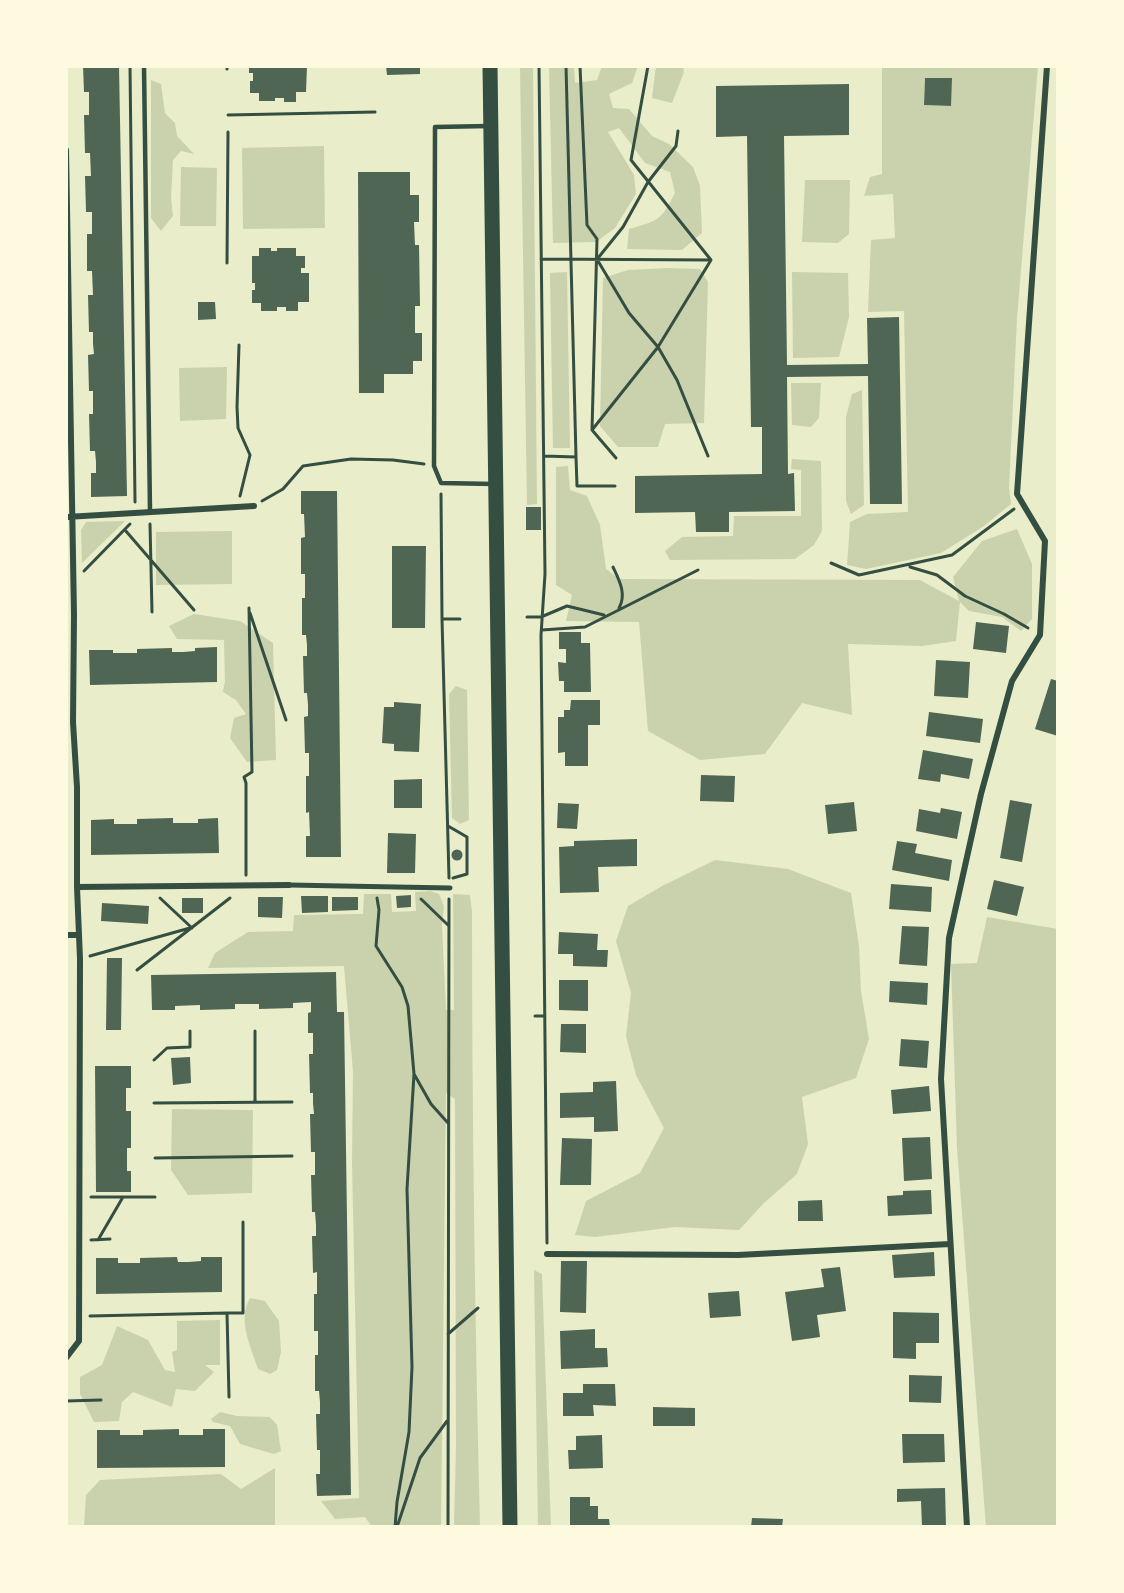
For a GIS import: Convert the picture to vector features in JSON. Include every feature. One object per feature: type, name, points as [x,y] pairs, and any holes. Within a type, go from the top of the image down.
[{"type":"main road","points":[[490,66],[510,1527]]},
{"type":"street","points":[[967,1527],[941,1079],[949,938],[981,794],[1012,681],[1040,635],[1045,541],[1017,494],[1047,66]]},
{"type":"street","points":[[66,150],[69,517],[72,583],[70,722],[77,788],[80,959],[79,1341],[66,1358]]},
{"type":"street","points":[[69,517],[254,506]]},
{"type":"street","points":[[77,887],[289,885],[450,888]]},
{"type":"street","points":[[66,935],[79,935]]},
{"type":"street","points":[[547,1254],[738,1255],[950,1244]]},
{"type":"lane","points":[[144,66],[150,511]]},
{"type":"lane","points":[[490,126],[435,127],[434,466],[441,483],[494,484]]},
{"type":"path","points":[[72,583],[125,530],[138,512],[130,66]]},
{"type":"path","points":[[539,66],[545,574],[541,630],[547,1254]]},
{"type":"path","points":[[566,66],[577,486],[615,486]]},
{"type":"path","points":[[580,66],[587,225],[597,239],[592,430],[616,458]]},
{"type":"path","points":[[648,66],[631,160],[711,260]]},
{"type":"path","points":[[228,115],[375,112]]},
{"type":"path","points":[[597,259],[623,227],[648,182],[676,146],[678,131]]},
{"type":"path","points":[[227,263],[228,132]]},
{"type":"path","points":[[541,259],[711,260]]},
{"type":"path","points":[[597,259],[629,312],[658,347],[677,380],[708,456]]},
{"type":"path","points":[[592,430],[658,347],[711,260]]},
{"type":"path","points":[[237,506],[250,455],[238,428],[238,345]]},
{"type":"path","points":[[543,456],[576,457]]},
{"type":"path","points":[[254,506],[284,489],[303,466],[351,459],[393,460],[434,466]]},
{"type":"path","points":[[441,483],[449,879],[467,874],[467,837],[448,826]]},
{"type":"path","points":[[831,563],[860,575],[952,555],[1022,503]]},
{"type":"path","points":[[150,511],[152,612]]},
{"type":"path","points":[[125,530],[194,610]]},
{"type":"path","points":[[907,566],[938,575],[965,596],[1004,614],[1040,635]]},
{"type":"path","points":[[614,567],[622,590],[622,603],[618,609]]},
{"type":"path","points":[[541,630],[585,627],[698,570]]},
{"type":"path","points":[[527,618],[541,617],[567,606],[606,616]]},
{"type":"path","points":[[137,970],[246,886],[246,783],[244,777],[252,772],[249,608],[286,720]]},
{"type":"path","points":[[442,619],[460,619]]},
{"type":"path","points":[[148,887],[192,927]]},
{"type":"path","points":[[376,887],[378,910],[376,946],[402,987],[408,1006],[414,1074],[407,1189],[412,1367],[409,1432],[397,1502],[396,1527]]},
{"type":"path","points":[[409,888],[449,926]]},
{"type":"path","points":[[448,1527],[450,888]]},
{"type":"path","points":[[80,959],[192,927]]},
{"type":"path","points":[[535,1016],[545,1016]]},
{"type":"path","points":[[154,1060],[166,1048],[190,1047],[190,1031]]},
{"type":"path","points":[[255,1031],[255,1102]]},
{"type":"path","points":[[414,1074],[431,1104],[448,1124]]},
{"type":"path","points":[[154,1103],[292,1102]]},
{"type":"path","points":[[155,1158],[292,1156]]},
{"type":"path","points":[[79,1197],[155,1197]]},
{"type":"path","points":[[98,1240],[123,1197]]},
{"type":"path","points":[[79,1316],[243,1313],[243,1222]]},
{"type":"path","points":[[79,1240],[111,1239]]},
{"type":"path","points":[[448,1334],[478,1308]]},
{"type":"path","points":[[227,1313],[229,1397]]},
{"type":"path","points":[[66,1401],[101,1400]]},
{"type":"path","points":[[396,1527],[420,1458],[447,1421]]},
{"type":"green space","points":[[520,66],[533,66],[537,504],[527,505]]},
{"type":"green space","points":[[549,66],[574,66],[575,83],[597,80],[602,66],[638,66],[632,83],[609,94],[613,108],[629,109],[652,136],[669,144],[693,167],[700,186],[702,233],[682,250],[627,249],[629,229],[647,224],[662,215],[675,193],[670,172],[645,163],[619,128],[608,132],[634,175],[636,194],[615,228],[596,242],[553,243]]},
{"type":"green space","points":[[656,66],[683,66],[684,72],[672,103],[652,98]]},
{"type":"green space","points":[[882,66],[1038,66],[1017,318],[1009,488],[1011,504],[984,526],[941,553],[866,569],[847,565],[850,522],[867,514],[908,512],[904,311],[868,312],[871,240],[895,238],[893,194],[864,196],[870,177],[882,174]],"holes":[[[925,78],[951,79],[950,106],[924,105]]]},
{"type":"green space","points":[[151,80],[161,84],[165,113],[175,123],[177,136],[194,154],[181,151],[173,160],[171,198],[173,216],[161,231],[151,218]]},
{"type":"green space","points":[[324,146],[325,228],[243,229],[242,148]]},
{"type":"green space","points":[[181,167],[217,168],[216,226],[180,226]]},
{"type":"green space","points":[[805,180],[850,180],[849,234],[838,243],[802,242]]},
{"type":"green space","points":[[700,269],[708,282],[704,423],[665,424],[658,447],[618,447],[600,426],[603,278],[628,270]]},
{"type":"green space","points":[[567,272],[570,448],[553,448],[550,273]]},
{"type":"green space","points":[[792,272],[848,273],[849,317],[839,357],[793,358]]},
{"type":"green space","points":[[227,367],[226,419],[180,421],[179,368]]},
{"type":"green space","points":[[791,383],[821,383],[819,418],[811,427],[792,425]]},
{"type":"green space","points":[[862,390],[864,505],[851,514],[846,501],[846,417],[852,394]]},
{"type":"green space","points":[[792,459],[821,461],[822,531],[814,545],[795,559],[670,560],[665,551],[682,537],[733,536],[734,516],[801,516],[801,470],[791,469]]},
{"type":"green space","points":[[568,466],[570,490],[587,496],[600,525],[606,569],[619,579],[920,580],[959,601],[953,577],[982,541],[1017,529],[1032,564],[1032,619],[1021,631],[1002,617],[969,611],[960,602],[956,641],[922,646],[848,644],[852,715],[802,703],[765,754],[700,760],[648,731],[639,622],[566,621],[572,595],[556,585],[556,467]]},
{"type":"green space","points":[[125,521],[82,563],[81,530],[86,522]]},
{"type":"green space","points":[[232,531],[232,584],[156,585],[156,532]]},
{"type":"green space","points":[[194,614],[240,621],[273,643],[276,760],[247,762],[230,738],[234,718],[246,714],[236,700],[223,692],[224,640],[177,639],[169,626]]},
{"type":"green space","points":[[456,686],[467,690],[469,820],[460,824],[452,818],[449,694]]},
{"type":"green space","points":[[715,860],[788,869],[851,893],[859,946],[861,991],[869,1039],[856,1078],[802,1097],[808,1144],[797,1174],[764,1203],[739,1230],[675,1227],[595,1237],[575,1235],[586,1201],[640,1173],[664,1128],[636,1075],[626,1036],[631,993],[616,941],[628,906]]},
{"type":"green space","points":[[430,891],[439,894],[444,906],[442,925],[446,1010],[454,1010],[453,894],[470,895],[472,912],[474,1220],[480,1527],[454,1527],[456,1445],[455,1099],[446,1093],[441,1527],[372,1527],[365,1517],[335,1519],[321,1501],[359,1498],[352,1162],[353,1072],[344,966],[208,968],[215,953],[248,932],[293,931],[294,915],[363,914],[364,894],[391,894],[392,912],[416,911],[415,892]]},
{"type":"green space","points":[[987,917],[1058,929],[1058,1527],[986,1527],[957,1148],[951,964],[977,963]]},
{"type":"green space","points":[[172,1109],[253,1110],[252,1193],[188,1195],[171,1170]]},
{"type":"green space","points":[[534,1270],[542,1274],[551,1527],[538,1527]]},
{"type":"green space","points":[[250,1298],[265,1301],[279,1321],[281,1352],[277,1370],[270,1374],[258,1369],[246,1333],[246,1306]]},
{"type":"green space","points":[[220,1320],[220,1365],[205,1365],[214,1372],[195,1391],[176,1389],[172,1407],[133,1392],[122,1402],[119,1421],[94,1422],[80,1394],[80,1377],[102,1365],[117,1326],[148,1340],[165,1370],[175,1372],[172,1352],[177,1350],[177,1321]]},
{"type":"green space","points":[[220,1412],[237,1416],[270,1417],[277,1425],[281,1451],[274,1454],[240,1444],[230,1426],[213,1422],[211,1419]]},
{"type":"green space","points":[[275,1468],[275,1526],[84,1527],[86,1495],[100,1480],[221,1474],[241,1489]]},
{"type":"building","points":[[83,66],[119,66],[127,496],[91,497],[91,473],[96,473],[96,462],[95,451],[90,451],[89,414],[93,414],[93,391],[89,391],[88,355],[94,354],[93,332],[89,332],[88,295],[93,295],[92,271],[87,271],[87,234],[92,234],[92,212],[86,212],[85,176],[91,176],[90,153],[85,153],[84,115],[89,115],[89,92],[84,92]]},
{"type":"building","points":[[249,66],[307,66],[306,92],[296,92],[296,102],[284,102],[284,98],[275,98],[275,101],[259,101],[259,93],[250,93],[253,73],[249,73]]},
{"type":"building","points":[[386,66],[420,66],[420,74],[387,75]]},
{"type":"building","points":[[925,78],[952,78],[951,106],[924,105]]},
{"type":"building","points":[[849,84],[849,135],[784,136],[787,365],[868,364],[867,318],[899,317],[902,504],[870,504],[868,376],[787,377],[788,474],[794,473],[795,511],[729,512],[729,532],[696,532],[695,512],[635,513],[635,476],[762,474],[762,427],[751,427],[747,136],[716,137],[716,86]]},
{"type":"building","points":[[358,172],[410,172],[410,195],[419,195],[419,222],[414,222],[415,245],[419,245],[420,306],[415,306],[415,333],[422,333],[422,361],[413,361],[413,374],[384,374],[384,393],[359,393]]},
{"type":"building","points":[[259,248],[271,248],[271,251],[277,251],[277,248],[296,248],[296,256],[305,256],[305,268],[301,268],[301,273],[309,273],[309,302],[298,302],[298,311],[286,311],[286,307],[277,307],[277,311],[261,311],[261,303],[252,303],[252,290],[255,290],[255,283],[252,283],[252,256],[259,256]]},
{"type":"building","points":[[198,302],[215,302],[216,319],[198,320]]},
{"type":"building","points":[[301,491],[337,491],[341,857],[306,857],[306,836],[310,836],[309,812],[306,813],[306,776],[309,776],[309,753],[305,753],[304,717],[308,716],[308,705],[307,693],[304,693],[303,656],[307,656],[307,645],[306,635],[302,635],[302,598],[305,598],[305,574],[301,574],[301,538],[305,537],[304,514],[301,514]]},
{"type":"building","points":[[526,507],[541,507],[541,530],[526,530]]},
{"type":"building","points":[[392,546],[426,546],[425,628],[392,628]]},
{"type":"building","points":[[976,622],[1009,626],[1006,653],[973,649]]},
{"type":"building","points":[[559,632],[581,632],[581,643],[590,643],[591,692],[564,692],[564,681],[559,681],[558,662],[566,663],[566,649],[559,649]]},
{"type":"building","points":[[217,647],[217,682],[90,685],[89,650],[137,653],[137,649],[172,648],[172,652],[183,652],[195,651],[195,648]]},
{"type":"building","points":[[936,660],[970,662],[968,698],[934,696]]},
{"type":"building","points":[[1051,679],[1058,681],[1058,736],[1035,729]]},
{"type":"building","points":[[571,700],[600,700],[600,725],[588,725],[588,766],[565,766],[565,752],[558,753],[558,717],[564,717],[564,710],[570,710]]},
{"type":"building","points":[[394,702],[421,704],[419,752],[394,751],[394,744],[382,743],[384,707],[394,707]]},
{"type":"building","points":[[929,712],[983,719],[980,743],[926,736]]},
{"type":"building","points":[[923,750],[973,759],[969,779],[941,774],[940,782],[918,779]]},
{"type":"building","points":[[701,775],[735,776],[734,802],[700,801]]},
{"type":"building","points":[[422,779],[422,808],[394,808],[394,780]]},
{"type":"building","points":[[1010,800],[1032,804],[1022,862],[1000,858]]},
{"type":"building","points":[[854,802],[857,831],[828,834],[825,805]]},
{"type":"building","points":[[558,803],[579,804],[577,829],[557,828]]},
{"type":"building","points":[[941,808],[962,812],[957,839],[916,831],[919,809],[940,813]]},
{"type":"building","points":[[173,818],[173,823],[198,823],[198,819],[218,818],[219,853],[91,855],[91,820],[114,819],[114,824],[137,824],[137,819]]},
{"type":"building","points":[[388,833],[416,834],[415,873],[387,873]]},
{"type":"building","points":[[637,839],[637,866],[598,867],[599,892],[560,893],[559,847],[574,846],[574,841]]},
{"type":"building","points":[[897,841],[917,844],[915,853],[952,860],[949,881],[892,870]]},
{"type":"building","points":[[457,849],[463,855],[457,861],[451,855]]},
{"type":"building","points":[[994,880],[1024,887],[1017,916],[987,909]]},
{"type":"building","points":[[891,884],[932,887],[931,912],[889,909]]},
{"type":"building","points":[[411,895],[411,907],[397,908],[396,896]]},
{"type":"building","points":[[301,896],[328,896],[328,912],[302,913]]},
{"type":"building","points":[[258,897],[283,897],[282,918],[258,917]]},
{"type":"building","points":[[332,897],[358,897],[358,910],[332,911]]},
{"type":"building","points":[[182,898],[203,898],[203,913],[182,913]]},
{"type":"building","points":[[102,903],[149,906],[148,924],[101,921]]},
{"type":"building","points":[[902,926],[929,927],[927,966],[899,964]]},
{"type":"building","points":[[559,932],[598,934],[597,950],[608,950],[607,967],[573,966],[573,954],[558,954]]},
{"type":"building","points":[[107,958],[122,958],[121,1030],[106,1030]]},
{"type":"building","points":[[336,972],[337,1012],[344,1012],[351,1495],[317,1496],[316,1474],[320,1474],[320,1450],[317,1450],[316,1414],[320,1414],[320,1402],[319,1391],[315,1391],[318,1331],[314,1331],[314,1294],[317,1294],[317,1272],[313,1273],[312,1236],[316,1236],[316,1225],[315,1212],[312,1212],[311,1175],[315,1175],[315,1152],[311,1152],[310,1114],[314,1114],[313,1093],[310,1093],[309,1054],[313,1054],[313,1033],[308,1033],[308,1013],[311,1012],[311,1002],[293,1003],[293,1008],[259,1009],[259,1004],[235,1004],[235,1009],[200,1010],[200,1005],[175,1006],[175,1010],[152,1010],[151,975]]},
{"type":"building","points":[[559,980],[588,980],[588,1011],[559,1010]]},
{"type":"building","points":[[890,981],[928,983],[927,1005],[889,1002]]},
{"type":"building","points":[[561,1024],[586,1024],[586,1053],[560,1052]]},
{"type":"building","points":[[901,1039],[929,1041],[927,1068],[899,1066]]},
{"type":"building","points":[[190,1057],[191,1083],[173,1085],[171,1058]]},
{"type":"building","points":[[95,1066],[131,1066],[131,1088],[126,1088],[126,1111],[131,1111],[131,1148],[127,1148],[127,1171],[131,1171],[131,1192],[96,1192]]},
{"type":"building","points":[[616,1081],[618,1131],[594,1132],[594,1117],[560,1118],[560,1093],[593,1092],[593,1082]]},
{"type":"building","points":[[929,1086],[931,1111],[893,1114],[891,1090]]},
{"type":"building","points":[[930,1137],[932,1179],[904,1181],[902,1138]]},
{"type":"building","points":[[562,1138],[592,1139],[591,1185],[560,1185]]},
{"type":"building","points":[[931,1190],[932,1214],[888,1216],[887,1196],[903,1195],[903,1191]]},
{"type":"building","points":[[822,1200],[823,1221],[798,1221],[798,1201]]},
{"type":"building","points":[[934,1252],[935,1276],[894,1278],[892,1255]]},
{"type":"building","points":[[177,1257],[178,1262],[189,1262],[201,1261],[201,1257],[222,1257],[222,1292],[96,1294],[96,1258],[118,1258],[118,1263],[140,1263],[140,1258]]},
{"type":"building","points":[[561,1261],[587,1261],[586,1313],[560,1312]]},
{"type":"building","points":[[840,1267],[846,1311],[817,1315],[820,1337],[792,1341],[785,1292],[824,1287],[821,1269]]},
{"type":"building","points":[[739,1291],[741,1316],[710,1318],[708,1293]]},
{"type":"building","points":[[893,1312],[939,1313],[939,1343],[916,1343],[916,1359],[893,1358]]},
{"type":"building","points":[[595,1329],[595,1348],[607,1348],[608,1367],[561,1369],[560,1331]]},
{"type":"building","points":[[909,1375],[942,1376],[941,1403],[909,1402]]},
{"type":"building","points":[[583,1384],[615,1384],[616,1406],[593,1405],[594,1416],[563,1416],[563,1393],[583,1393]]},
{"type":"building","points":[[653,1407],[695,1408],[695,1426],[653,1426]]},
{"type":"building","points":[[179,1429],[179,1435],[203,1435],[203,1429],[225,1429],[225,1467],[97,1468],[97,1430],[120,1430],[120,1435],[143,1435],[143,1430]]},
{"type":"building","points":[[902,1434],[944,1434],[945,1462],[903,1463]]},
{"type":"building","points":[[602,1435],[603,1468],[569,1469],[568,1450],[576,1450],[576,1436]]},
{"type":"building","points":[[945,1488],[946,1527],[922,1527],[921,1501],[897,1502],[897,1489]]},
{"type":"building","points":[[570,1497],[590,1497],[590,1506],[598,1506],[598,1519],[609,1519],[610,1527],[570,1527]]},
{"type":"building","points":[[752,1518],[783,1519],[782,1527],[751,1527]]}]
